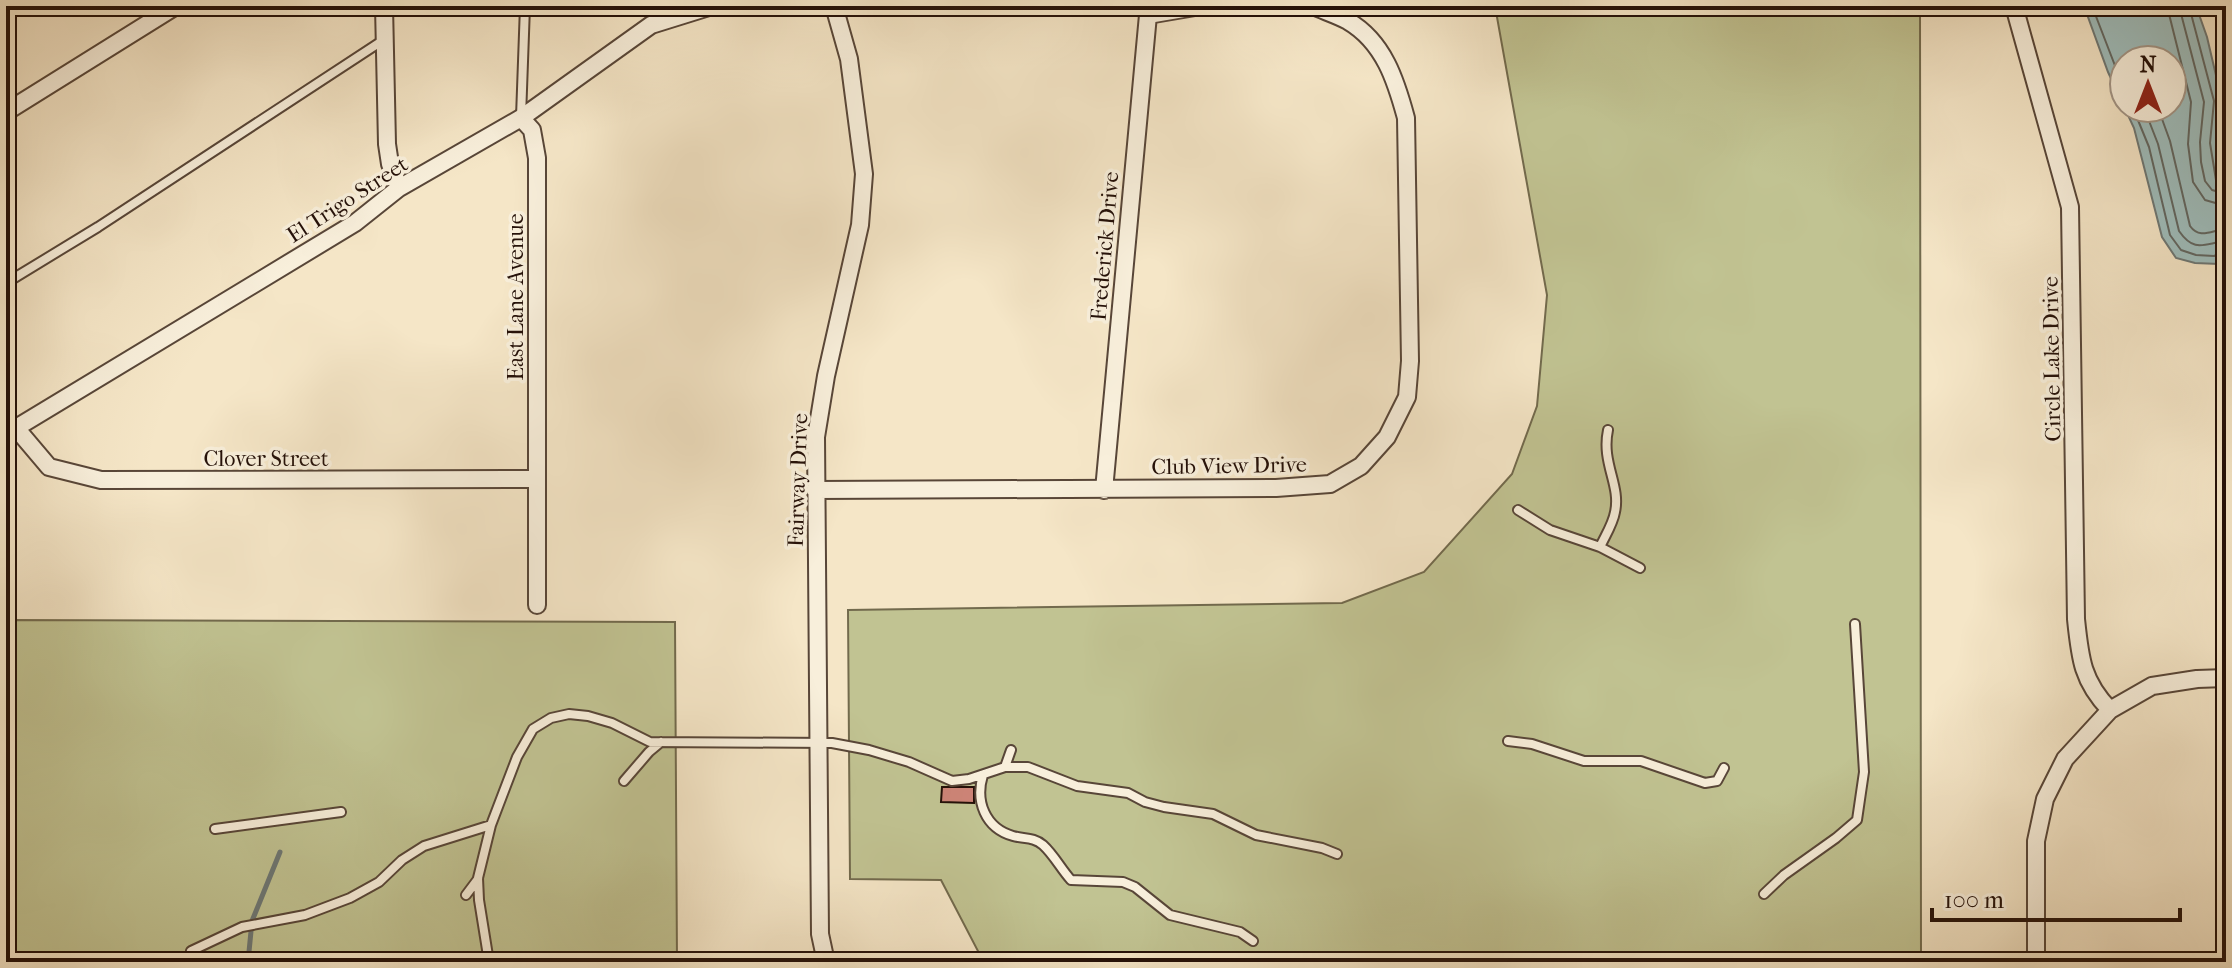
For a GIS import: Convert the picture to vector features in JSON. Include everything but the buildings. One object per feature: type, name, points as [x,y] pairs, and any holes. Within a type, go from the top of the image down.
[{"type":"street","points":[[6,112],[176,6]]},
{"type":"street","points":[[384,6],[387,144],[399,188]]},
{"type":"street","points":[[651,25],[653,6]]},
{"type":"street","name":"El Trigo Street","points":[[11,431],[355,223],[399,188],[521,118],[651,25],[712,6]]},
{"type":"street","name":"Fairway Drive","points":[[826,962],[820,934],[816,437],[826,376],[860,225],[864,174],[849,59],[834,6]]},
{"type":"street","points":[[1146,10],[1201,6]]},
{"type":"street","name":"Club View Drive","points":[[815,490],[1276,488],[1330,484],[1361,466],[1387,437],[1407,397],[1410,361],[1406,118],[1396,81],[1380,51],[1350,22],[1313,6]]},
{"type":"street","name":"Circle Lake Drive","points":[[2014,6],[2070,207],[2076,619],[2081,665],[2091,687],[2110,710]]},
{"type":"street","name":"Frederick Drive","points":[[1104,490],[1146,10]]},
{"type":"street","name":"East Lane Avenue","points":[[521,118],[532,130],[537,158],[537,605]]},
{"type":"street","name":"Clover Street","points":[[11,431],[49,467],[101,480],[537,479]]},
{"type":"street","points":[[2036,962],[2036,841],[2045,799],[2065,759],[2110,710],[2152,686],[2226,678]]},
{"type":"lane","points":[[521,118],[525,6]]},
{"type":"lane","points":[[6,283],[98,227],[385,39]]},
{"type":"lane","points":[[1600,547],[1615,514],[1616,500],[1607,462],[1608,430]]},
{"type":"lane","points":[[1518,510],[1550,530],[1600,547],[1640,568]]},
{"type":"lane","points":[[1764,894],[1784,875],[1857,820],[1864,772],[1855,624]]},
{"type":"lane","points":[[489,962],[478,878],[491,825],[517,757],[533,729],[551,718],[569,714],[612,723],[650,742],[818,743],[869,750],[909,762],[952,781],[1005,767],[1028,767],[1077,786],[1128,793],[1164,807],[1213,814],[1256,835],[1322,848],[1337,854]]},
{"type":"lane","points":[[1508,741],[1532,744],[1584,761],[1630,759],[1654,763],[1705,783],[1717,781],[1724,768]]},
{"type":"lane","points":[[624,781],[661,742]]},
{"type":"lane","points":[[1005,767],[1011,750]]},
{"type":"lane","points":[[983,775],[979,800],[983,811],[998,830],[1032,838],[1043,845],[1071,880],[1071,893]]},
{"type":"lane","points":[[215,829],[341,812]]},
{"type":"lane","points":[[191,951],[242,927],[305,915],[350,898],[379,882],[402,860],[424,846],[491,825]]},
{"type":"lane","points":[[466,895],[478,878]]},
{"type":"lane","points":[[1071,880],[1123,882],[1135,887],[1170,915],[1240,932],[1253,941]]},
{"type":"green space","points":[[1495,6],[1920,6],[1921,962],[987,962],[980,955],[941,880],[850,879],[848,610],[1342,603],[1424,572],[1512,474],[1537,406],[1547,295]]},
{"type":"green space","points":[[6,620],[675,622],[677,962],[6,962]]},
{"type":"water","points":[[2084,6],[2196,6],[2207,37],[2222,101],[2218,143],[2226,194],[2226,256],[2219,264],[2176,258],[2162,237],[2132,124],[2188,124],[2188,44],[2108,44],[2108,72]]},
{"type":"waterway","points":[[248,962],[252,921],[280,852]]}]
